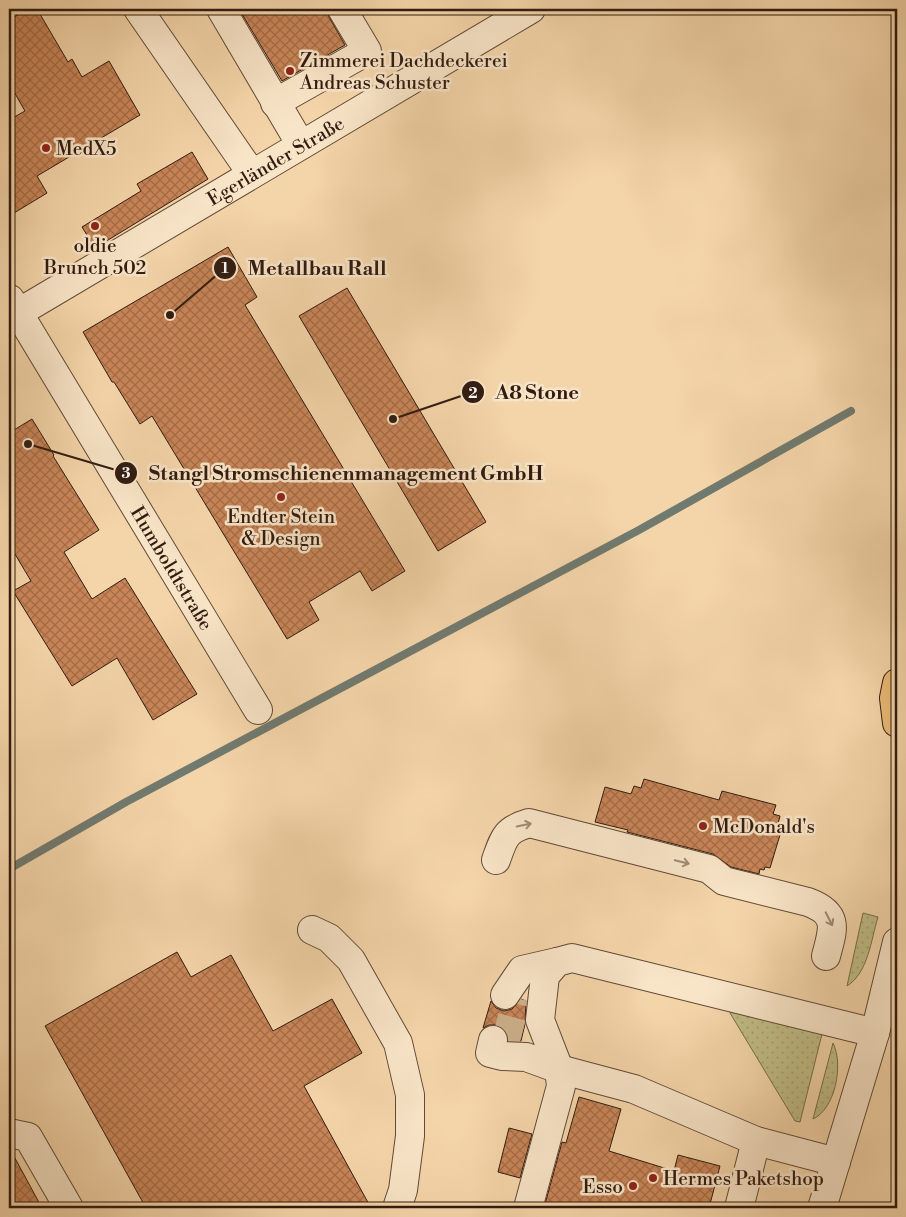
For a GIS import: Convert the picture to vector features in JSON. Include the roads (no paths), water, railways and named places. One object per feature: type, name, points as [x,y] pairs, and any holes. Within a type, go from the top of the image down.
[{"type":"main road","points":[[897,683],[894,698],[897,723]]},
{"type":"street","points":[[138,9],[252,174]]},
{"type":"street","points":[[221,9],[301,145]]},
{"type":"street","points":[[275,103],[367,52],[342,9]]},
{"type":"street","name":"Egerländer Straße","points":[[14,305],[252,174],[531,9]]},
{"type":"street","name":"Humboldtstraße","points":[[14,305],[258,710]]},
{"type":"street","points":[[496,860],[504,837],[515,827],[529,822],[709,869],[724,881],[820,906],[829,915],[833,928],[826,956]]},
{"type":"street","points":[[312,930],[329,938],[351,960],[398,1043],[410,1095],[410,1128],[403,1190],[397,1208]]},
{"type":"street","points":[[822,1208],[884,1023],[897,942]]},
{"type":"street","points":[[511,997],[522,970],[572,958],[884,1023]]},
{"type":"street","points":[[528,1208],[561,1086],[559,1069],[540,1020],[545,976],[557,962]]},
{"type":"street","points":[[500,1047],[559,1069],[634,1090],[756,1141],[836,1162]]},
{"type":"street","points":[[9,1132],[28,1137],[69,1208]]},
{"type":"street","points":[[739,1208],[756,1141]]},
{"type":"waterway","points":[[9,869],[126,802],[639,530],[851,411]]},
{"type":"tunnel","points":[[505,1044],[517,998]]},
{"type":"place","name":"Zimmerei Dachdeckerei Andreas Schuster","points":[[290,71]]},
{"type":"place","name":"MedX5","points":[[46,148]]},
{"type":"place","name":"oldie Brunch 502","points":[[95,226]]},
{"type":"place","name":"Metallbau Rall","points":[[170,315]]},
{"type":"place","name":"A8 Stone","points":[[393,419]]},
{"type":"place","name":"Stangl Stromschienenmanagement GmbH","points":[[28,444]]},
{"type":"place","name":"Endter Stein & Design","points":[[281,497]]},
{"type":"place","name":"McDonald's","points":[[703,826]]},
{"type":"place","name":"Hermes Paketshop","points":[[653,1178]]},
{"type":"place","name":"Esso","points":[[633,1186]]}]
